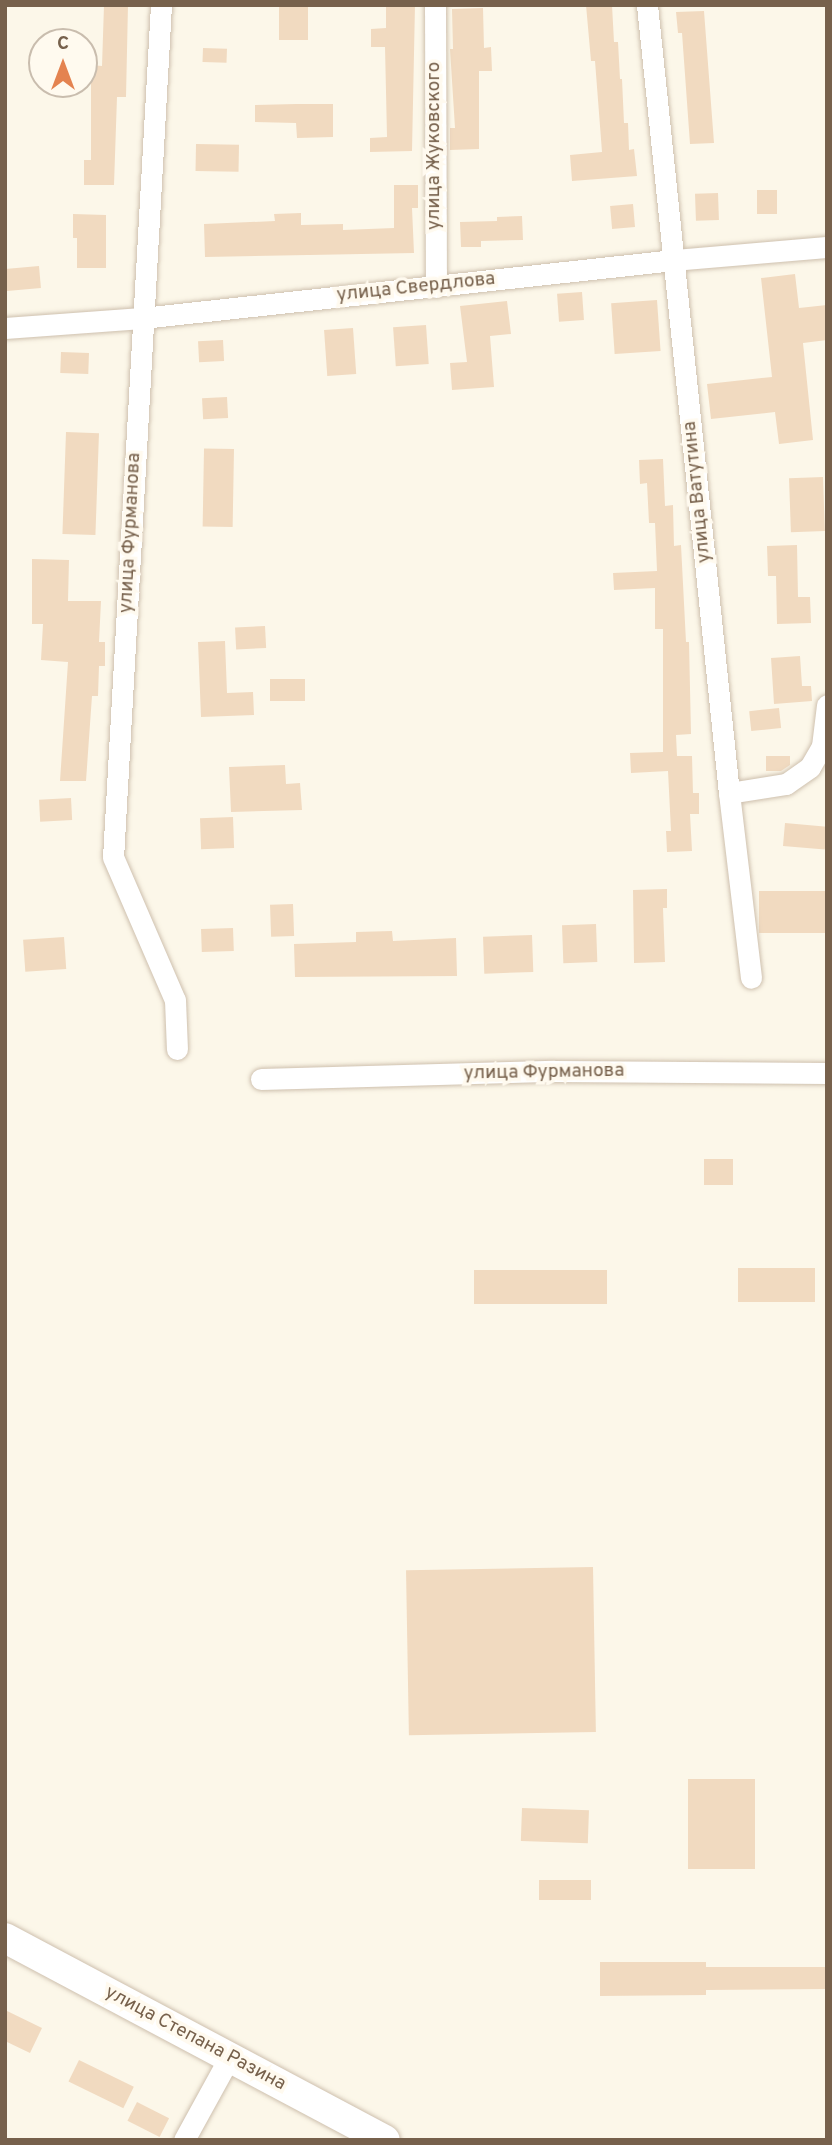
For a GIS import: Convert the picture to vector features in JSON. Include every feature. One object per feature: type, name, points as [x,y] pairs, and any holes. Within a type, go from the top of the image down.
[{"type":"main road","name":"улица Степана Разина","points":[[5,1938],[385,2140]]},
{"type":"street","name":"улица Фурманова","points":[[161,5],[113,857],[175,1000],[177,1049]]},
{"type":"street","name":"улица Жуковского","points":[[435,5],[436,286]]},
{"type":"street","name":"улица Ватутина","points":[[646,5],[751,978]]},
{"type":"street","name":"улица Свердлова","points":[[5,328],[142,318],[674,260],[827,247]]},
{"type":"street","points":[[729,793],[786,785],[810,767],[822,746],[827,705]]},
{"type":"street","name":"улица Фурманова","points":[[261,1079],[554,1071],[827,1073]]},
{"type":"street","points":[[184,2140],[229,2058]]},
{"type":"building","points":[[104,5],[128,5],[126,97],[117,97],[114,185],[84,185],[84,160],[91,160],[91,98],[98,98],[98,66],[102,66]]},
{"type":"building","points":[[279,5],[308,5],[308,40],[279,40]]},
{"type":"building","points":[[386,5],[415,5],[412,151],[370,152],[370,138],[387,137],[385,47],[371,47],[371,29],[386,28]]},
{"type":"building","points":[[586,5],[612,5],[614,42],[618,42],[622,79],[624,123],[628,123],[629,150],[634,149],[637,176],[572,181],[570,155],[602,152],[595,61],[591,61]]},
{"type":"building","points":[[483,8],[484,48],[491,47],[492,71],[479,71],[479,149],[450,150],[450,128],[455,128],[450,49],[453,49],[452,9]]},
{"type":"building","points":[[704,11],[714,143],[690,144],[682,33],[678,33],[676,12]]},
{"type":"building","points":[[203,48],[227,49],[226,63],[203,62]]},
{"type":"building","points":[[333,104],[333,137],[297,138],[296,123],[255,122],[255,105]]},
{"type":"building","points":[[196,144],[239,145],[239,172],[196,171]]},
{"type":"building","points":[[394,185],[418,185],[418,208],[412,208],[414,253],[205,257],[204,224],[275,221],[274,214],[301,213],[301,225],[343,224],[343,230],[394,228]]},
{"type":"building","points":[[757,190],[777,190],[777,214],[757,214]]},
{"type":"building","points":[[718,193],[719,220],[696,221],[695,194]]},
{"type":"building","points":[[633,204],[635,227],[612,229],[610,206]]},
{"type":"building","points":[[73,214],[106,215],[106,268],[77,268],[77,238],[73,238]]},
{"type":"building","points":[[522,216],[523,240],[481,241],[481,247],[461,247],[460,222],[497,221],[497,217]]},
{"type":"building","points":[[39,266],[41,288],[7,291],[5,269]]},
{"type":"building","points":[[795,274],[799,308],[827,305],[827,340],[803,343],[813,440],[779,444],[775,412],[711,419],[707,384],[772,377],[761,278]]},
{"type":"building","points":[[582,292],[584,320],[559,322],[557,294]]},
{"type":"building","points":[[657,300],[661,351],[615,354],[611,303]]},
{"type":"building","points":[[507,301],[511,334],[490,336],[494,387],[452,390],[450,363],[467,362],[460,306]]},
{"type":"building","points":[[426,325],[429,364],[396,366],[393,327]]},
{"type":"building","points":[[353,328],[356,374],[327,376],[324,330]]},
{"type":"building","points":[[223,340],[224,361],[199,362],[198,341]]},
{"type":"building","points":[[61,352],[89,353],[88,374],[60,373]]},
{"type":"building","points":[[227,397],[228,418],[203,419],[202,398]]},
{"type":"building","points":[[66,432],[99,433],[95,535],[62,534]]},
{"type":"building","points":[[204,448],[234,449],[233,527],[203,526]]},
{"type":"building","points":[[663,459],[665,506],[673,505],[674,546],[681,545],[686,642],[689,642],[691,734],[676,735],[677,756],[692,756],[693,793],[699,793],[699,814],[690,814],[692,851],[667,852],[666,831],[671,831],[668,771],[631,773],[630,753],[663,752],[663,629],[655,629],[655,588],[614,590],[613,573],[657,571],[655,523],[649,523],[647,483],[640,484],[639,460]]},
{"type":"building","points":[[823,477],[825,531],[791,532],[789,478]]},
{"type":"building","points":[[797,545],[798,597],[810,597],[811,623],[777,624],[776,576],[768,576],[767,546]]},
{"type":"building","points":[[32,559],[69,560],[68,601],[101,601],[99,642],[105,642],[105,666],[99,666],[98,696],[92,696],[86,781],[60,781],[68,662],[41,660],[43,624],[32,624]]},
{"type":"building","points":[[265,626],[266,648],[236,650],[235,628]]},
{"type":"building","points":[[225,641],[227,693],[253,692],[254,715],[201,717],[198,642]]},
{"type":"building","points":[[800,656],[802,686],[811,686],[812,701],[774,704],[771,658]]},
{"type":"building","points":[[270,679],[305,679],[305,701],[270,701]]},
{"type":"building","points":[[779,708],[781,728],[751,731],[749,711]]},
{"type":"building","points":[[766,756],[790,756],[790,765],[781,771],[766,771]]},
{"type":"building","points":[[285,765],[286,784],[300,783],[302,810],[231,812],[229,767]]},
{"type":"building","points":[[71,798],[72,820],[40,822],[39,800]]},
{"type":"building","points":[[233,817],[234,848],[201,849],[200,818]]},
{"type":"building","points":[[785,823],[827,827],[825,850],[783,846]]},
{"type":"building","points":[[667,889],[667,908],[663,908],[665,962],[634,963],[633,890]]},
{"type":"building","points":[[759,891],[827,891],[827,933],[759,933]]},
{"type":"building","points":[[293,904],[294,936],[271,937],[270,905]]},
{"type":"building","points":[[596,924],[597,962],[563,963],[562,925]]},
{"type":"building","points":[[233,928],[234,951],[202,952],[201,929]]},
{"type":"building","points":[[392,931],[393,941],[456,938],[457,976],[295,977],[294,944],[356,942],[356,932]]},
{"type":"building","points":[[532,935],[533,972],[484,974],[483,937]]},
{"type":"building","points":[[64,937],[66,969],[25,972],[23,940]]},
{"type":"building","points":[[704,1159],[733,1159],[733,1185],[704,1185]]},
{"type":"building","points":[[738,1268],[815,1268],[815,1302],[738,1302]]},
{"type":"building","points":[[474,1270],[607,1270],[607,1304],[474,1304]]},
{"type":"building","points":[[593,1567],[596,1732],[409,1735],[406,1570]]},
{"type":"building","points":[[688,1779],[755,1779],[755,1869],[688,1869]]},
{"type":"building","points":[[522,1808],[589,1810],[588,1843],[521,1841]]},
{"type":"building","points":[[539,1880],[591,1880],[591,1900],[539,1900]]},
{"type":"building","points":[[600,1962],[706,1962],[706,1967],[827,1967],[827,1989],[706,1990],[706,1995],[600,1996]]},
{"type":"building","points":[[5,2010],[42,2028],[30,2053],[5,2041]]},
{"type":"building","points":[[79,2060],[134,2087],[123,2108],[68,2082]]},
{"type":"building","points":[[137,2102],[169,2118],[160,2137],[127,2121]]}]
